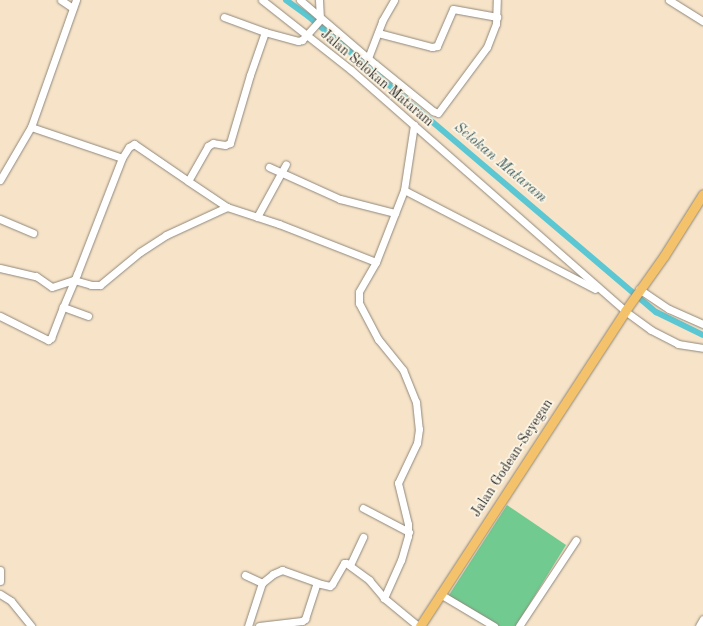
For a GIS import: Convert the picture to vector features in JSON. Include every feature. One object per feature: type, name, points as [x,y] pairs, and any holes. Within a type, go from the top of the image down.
[{"type":"main road","name":"Jalan Godean-Seyegan","points":[[419,626],[626,308],[664,256],[703,194]]},
{"type":"street","points":[[61,0],[73,8]]},
{"type":"street","points":[[0,180],[31,127],[76,0]]},
{"type":"street","name":"Jalan Selokan Mataram","points":[[262,0],[351,70],[606,295],[626,308],[651,330],[678,344],[703,348]]},
{"type":"street","points":[[300,0],[433,112],[438,113],[487,47],[496,24],[497,0]]},
{"type":"street","points":[[224,17],[265,32],[298,41],[312,30],[320,18],[319,0]]},
{"type":"street","points":[[368,58],[394,0]]},
{"type":"street","points":[[669,0],[703,21]]},
{"type":"street","points":[[378,33],[432,47],[437,46],[453,9],[497,17]]},
{"type":"street","points":[[188,181],[208,146],[213,143],[225,146],[230,143],[246,87],[265,32]]},
{"type":"street","points":[[384,598],[401,560],[409,532],[407,516],[398,483],[417,443],[418,422],[416,402],[404,370],[378,339],[358,303],[359,292],[376,262],[404,190],[414,125]]},
{"type":"street","points":[[31,127],[122,158]]},
{"type":"street","points":[[0,316],[36,335],[50,340],[122,158],[129,147],[134,144],[227,207],[376,262]]},
{"type":"street","points":[[257,217],[276,171],[286,164]]},
{"type":"street","points":[[276,171],[340,199],[395,213]]},
{"type":"street","points":[[404,190],[606,295]]},
{"type":"street","points":[[0,268],[36,276],[52,287],[74,280],[91,286],[100,285],[140,252],[166,235],[227,207]]},
{"type":"street","points":[[0,220],[33,233]]},
{"type":"street","points":[[638,291],[670,309],[703,324]]},
{"type":"street","points":[[62,307],[88,316]]},
{"type":"street","points":[[363,508],[409,532]]},
{"type":"street","points":[[350,565],[363,537]]},
{"type":"street","points":[[519,626],[576,540]]},
{"type":"street","points":[[248,626],[262,583],[278,571],[282,570],[327,586],[332,584],[344,563],[350,565],[369,580],[384,598],[419,626]]},
{"type":"street","points":[[0,570],[0,581]]},
{"type":"street","points":[[245,575],[262,583]]},
{"type":"street","points":[[259,626],[302,621],[305,619],[317,582]]},
{"type":"street","points":[[0,594],[11,601],[31,626]]},
{"type":"street","points":[[440,594],[494,626]]},
{"type":"street","points":[[698,626],[703,619]]},
{"type":"green space","points":[[507,505],[566,545],[516,626],[493,626],[447,598]]},
{"type":"waterway","name":"Selokan Mataram","points":[[286,0],[308,16],[656,312],[703,335]]}]
